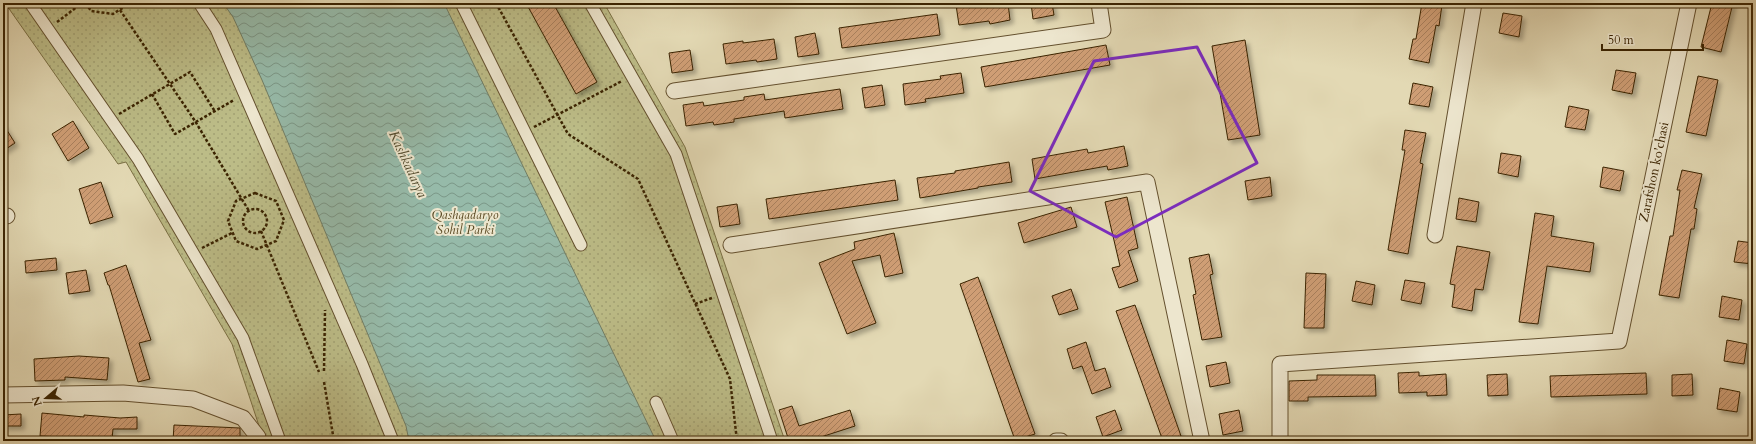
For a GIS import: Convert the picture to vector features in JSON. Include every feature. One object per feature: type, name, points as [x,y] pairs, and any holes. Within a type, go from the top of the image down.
[{"type":"street","points":[[30,3],[138,159],[243,338],[280,441]]},
{"type":"street","points":[[199,3],[216,29],[245,94],[356,349],[393,441]]},
{"type":"street","points":[[461,3],[580,245]]},
{"type":"street","points":[[590,3],[676,154],[772,441]]},
{"type":"street","points":[[674,91],[1103,30],[1099,3]]},
{"type":"street","points":[[1435,235],[1474,3]]},
{"type":"street","name":"Zarafshon ko'chasi","points":[[1280,441],[1280,364],[1619,341],[1689,3]]},
{"type":"street","points":[[731,245],[1148,182],[1202,441]]},
{"type":"street","points":[[3,395],[123,393],[193,399],[243,418],[258,437],[258,441]]},
{"type":"street","points":[[656,402],[674,441]]},
{"type":"street","points":[[1056,441],[1061,441]]},
{"type":"path","points":[[48,29],[82,3]]},
{"type":"path","points":[[86,3],[91,11],[113,14],[130,3]]},
{"type":"path","points":[[496,3],[568,134],[638,178],[730,379],[737,441]]},
{"type":"path","points":[[120,10],[195,121],[249,211]]},
{"type":"path","points":[[110,119],[190,72],[214,110]]},
{"type":"path","points":[[524,132],[631,76]]},
{"type":"path","points":[[152,94],[175,134],[214,110],[245,94]]},
{"type":"path","points":[[255,193],[276,201],[284,220],[276,240],[257,249],[236,241],[232,233],[228,221],[236,201],[255,193]]},
{"type":"path","points":[[256,208],[264,212],[268,221],[264,229],[255,233],[246,230],[243,221],[246,212],[249,211],[256,208]]},
{"type":"path","points":[[261,231],[319,372]]},
{"type":"path","points":[[193,252],[232,233]]},
{"type":"path","points":[[695,304],[722,294]]},
{"type":"path","points":[[324,372],[325,308]]},
{"type":"path","points":[[324,382],[334,441]]},
{"type":"highlighted area","points":[[1197,47],[1257,163],[1116,237],[1030,191],[1094,61]]},
{"type":"green space","name":"Qashqadaryo Sohil Parki","points":[[5,3],[604,3],[685,147],[785,441],[264,441],[232,344],[126,162],[118,164]]},
{"type":"water","name":"Kashkadarya","points":[[223,3],[444,3],[656,441],[409,441],[406,426],[262,80],[233,17]]},
{"type":"building","points":[[526,3],[553,3],[597,82],[576,94]]},
{"type":"building","points":[[976,3],[976,5],[1008,3],[1010,20],[990,24],[989,21],[959,25],[956,5]]},
{"type":"building","points":[[1031,3],[1052,3],[1054,15],[1033,19]]},
{"type":"building","points":[[1422,3],[1442,5],[1439,26],[1436,25],[1429,63],[1409,59],[1413,39],[1416,39]]},
{"type":"building","points":[[1712,3],[1733,3],[1721,52],[1701,47]]},
{"type":"building","points":[[1503,13],[1522,16],[1519,37],[1499,33]]},
{"type":"building","points":[[937,14],[940,35],[842,48],[839,28]]},
{"type":"building","points":[[815,33],[819,54],[798,57],[795,37]]},
{"type":"building","points":[[774,39],[777,59],[726,64],[723,44]]},
{"type":"building","points":[[1245,40],[1260,135],[1228,140],[1212,46]]},
{"type":"building","points":[[1106,45],[1110,65],[985,87],[981,67]]},
{"type":"building","points":[[690,50],[693,70],[672,73],[669,53]]},
{"type":"building","points":[[1616,70],[1636,73],[1632,94],[1612,90]]},
{"type":"building","points":[[961,73],[964,93],[925,99],[926,102],[905,105],[903,84],[941,79],[940,76]]},
{"type":"building","points":[[1698,76],[1718,80],[1706,136],[1686,132]]},
{"type":"building","points":[[1413,83],[1433,87],[1429,107],[1409,104]]},
{"type":"building","points":[[882,85],[885,105],[865,108],[862,88]]},
{"type":"building","points":[[840,89],[843,109],[785,118],[784,111],[734,119],[734,122],[714,125],[713,122],[686,126],[683,105],[703,102],[704,106],[744,100],[744,97],[764,94],[765,100]]},
{"type":"building","points":[[1569,106],[1589,110],[1585,130],[1565,127]]},
{"type":"building","points":[[73,121],[89,148],[68,161],[52,134]]},
{"type":"building","points":[[3,124],[15,143],[3,151]]},
{"type":"building","points":[[1405,130],[1426,133],[1420,163],[1423,164],[1408,254],[1388,250],[1405,150],[1402,150]]},
{"type":"building","points":[[1124,146],[1128,166],[1108,170],[1107,166],[1035,179],[1032,159],[1087,149],[1088,153]]},
{"type":"building","points":[[1501,153],[1521,156],[1518,177],[1498,173]]},
{"type":"building","points":[[1009,162],[1012,182],[920,198],[917,178],[955,173],[955,171]]},
{"type":"building","points":[[1603,167],[1624,171],[1620,191],[1600,187]]},
{"type":"building","points":[[1682,170],[1702,174],[1694,208],[1697,209],[1694,229],[1691,229],[1679,298],[1659,295],[1670,236],[1673,236],[1680,190],[1677,190]]},
{"type":"building","points":[[1270,177],[1272,196],[1248,200],[1245,181]]},
{"type":"building","points":[[895,180],[898,200],[769,219],[766,199]]},
{"type":"building","points":[[101,182],[113,217],[90,224],[79,189]]},
{"type":"building","points":[[1127,197],[1138,248],[1128,251],[1138,281],[1119,288],[1112,268],[1120,266],[1105,202]]},
{"type":"building","points":[[1459,198],[1479,202],[1476,222],[1456,219]]},
{"type":"building","points":[[737,204],[740,224],[720,227],[717,207]]},
{"type":"building","points":[[1071,207],[1077,227],[1024,243],[1018,223]]},
{"type":"building","points":[[1535,213],[1554,216],[1551,236],[1594,243],[1590,272],[1547,266],[1538,324],[1519,322]]},
{"type":"building","points":[[894,233],[903,273],[885,277],[880,255],[852,261],[876,323],[847,334],[819,263],[855,249],[854,242]]},
{"type":"building","points":[[1738,241],[1753,243],[1753,264],[1734,262]]},
{"type":"building","points":[[1457,246],[1490,252],[1483,290],[1475,289],[1472,311],[1452,307],[1455,285],[1450,284]]},
{"type":"building","points":[[1209,254],[1213,274],[1210,275],[1222,337],[1202,340],[1193,295],[1196,294],[1189,258]]},
{"type":"building","points":[[56,258],[57,270],[26,273],[25,261]]},
{"type":"building","points":[[126,265],[151,340],[139,343],[150,379],[138,382],[104,273]]},
{"type":"building","points":[[86,270],[90,291],[69,294],[66,273]]},
{"type":"building","points":[[1306,273],[1326,274],[1324,328],[1304,328]]},
{"type":"building","points":[[978,277],[1035,434],[1015,440],[960,284]]},
{"type":"building","points":[[1405,280],[1425,283],[1421,304],[1401,300]]},
{"type":"building","points":[[1356,281],[1375,285],[1372,305],[1352,301]]},
{"type":"building","points":[[1071,289],[1078,309],[1059,315],[1052,296]]},
{"type":"building","points":[[1722,296],[1742,300],[1739,320],[1719,317]]},
{"type":"building","points":[[1135,305],[1181,436],[1166,441],[1163,441],[1116,311]]},
{"type":"building","points":[[1727,340],[1747,344],[1744,364],[1724,361]]},
{"type":"building","points":[[1086,342],[1095,371],[1105,368],[1111,387],[1092,394],[1082,366],[1073,369],[1067,349]]},
{"type":"building","points":[[79,356],[109,358],[107,380],[65,377],[65,380],[35,381],[34,359]]},
{"type":"building","points":[[1226,362],[1230,383],[1210,387],[1206,366]]},
{"type":"building","points":[[1419,372],[1419,376],[1446,374],[1447,395],[1427,396],[1427,392],[1399,393],[1398,373]]},
{"type":"building","points":[[1646,373],[1647,394],[1551,397],[1550,376]]},
{"type":"building","points":[[1507,374],[1508,395],[1488,396],[1487,375]]},
{"type":"building","points":[[1692,374],[1693,395],[1672,396],[1672,375]]},
{"type":"building","points":[[1317,375],[1375,375],[1376,396],[1308,397],[1308,401],[1289,401],[1289,381],[1317,380]]},
{"type":"building","points":[[1720,388],[1740,392],[1737,412],[1717,409]]},
{"type":"building","points":[[792,406],[799,426],[850,410],[855,426],[821,437],[823,441],[789,441],[779,410]]},
{"type":"building","points":[[1115,410],[1122,430],[1103,437],[1096,417]]},
{"type":"building","points":[[1239,410],[1243,431],[1223,435],[1219,414]]},
{"type":"building","points":[[42,413],[84,417],[84,415],[120,418],[137,417],[137,429],[113,429],[112,439],[40,436]]},
{"type":"building","points":[[21,414],[21,426],[3,426],[3,415]]},
{"type":"building","points":[[174,425],[240,428],[240,441],[173,441]]}]
